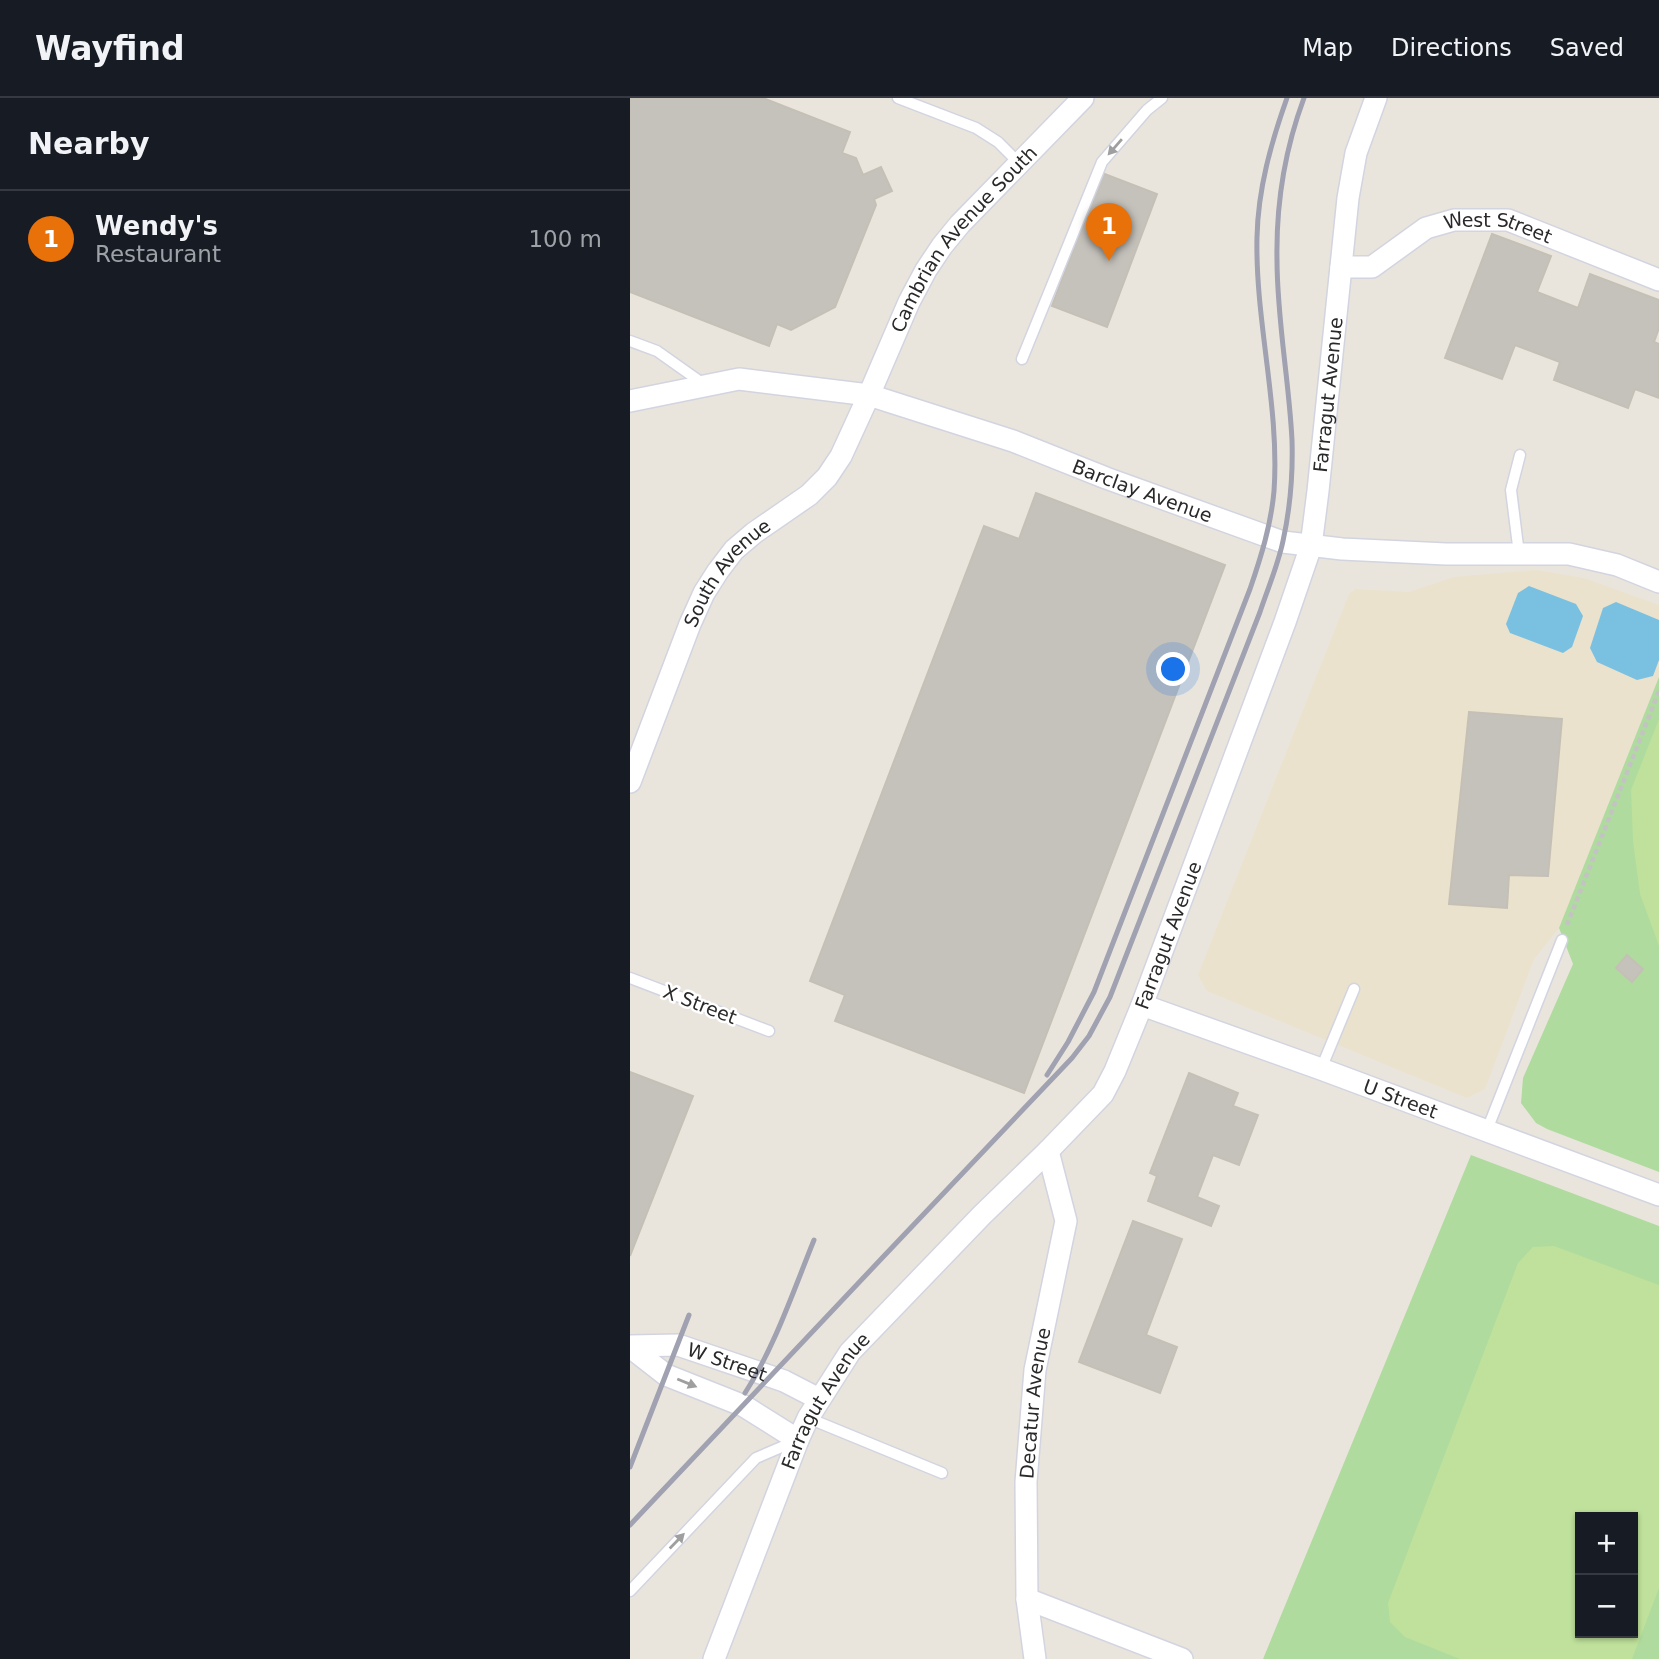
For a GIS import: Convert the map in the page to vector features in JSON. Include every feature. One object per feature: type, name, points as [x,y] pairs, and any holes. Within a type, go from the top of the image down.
[{"type":"street","name":"Cambrian Avenue South","points":[[869,395],[909,302],[942,246],[960,224],[1083,98]]},
{"type":"street","name":"Farragut Avenue","points":[[714,1659],[798,1440],[819,1399],[850,1352],[1103,1094],[1115,1071],[1285,622],[1311,546],[1348,198],[1356,153],[1376,98]]},
{"type":"street","name":"West Street","points":[[1341,267],[1372,268],[1426,228],[1454,219],[1508,220],[1659,280]]},
{"type":"street","name":"Barclay Avenue","points":[[630,401],[739,379],[869,395],[1013,441],[1283,542],[1446,554],[1569,554],[1617,565],[1659,582]]},
{"type":"street","name":"South Avenue","points":[[630,782],[704,593],[734,550],[809,495],[827,477],[841,456],[869,395]]},
{"type":"street","name":"U Street","points":[[1142,1005],[1659,1195]]},
{"type":"street","name":"Decatur Avenue","points":[[1035,1659],[1027,1599],[1026,1482],[1035,1370],[1066,1221],[1048,1151]]},
{"type":"street","name":"W Street","points":[[630,1346],[678,1345],[784,1381],[819,1399]]},
{"type":"street","name":"W Street","points":[[630,1346],[666,1375],[744,1406],[798,1440]]},
{"type":"street","points":[[1027,1599],[1182,1659]]},
{"type":"lane","points":[[898,98],[989,134],[1019,163]]},
{"type":"lane","points":[[1021,359],[1101,162],[1147,110],[1162,98]]},
{"type":"lane","points":[[630,341],[657,351],[705,385]]},
{"type":"lane","points":[[1519,554],[1511,490],[1520,455]]},
{"type":"lane","points":[[1487,1130],[1562,940]]},
{"type":"lane","name":"X Street","points":[[630,978],[769,1031]]},
{"type":"lane","points":[[1321,1069],[1354,989]]},
{"type":"lane","points":[[808,1418],[942,1473]]},
{"type":"lane","points":[[630,1591],[756,1458],[798,1440]]},
{"type":"path","points":[[1562,940],[1659,691]]},
{"type":"shaded area","points":[[1536,570],[1584,578],[1659,605],[1659,677],[1559,928],[1534,959],[1485,1089],[1467,1098],[1207,991],[1198,975],[1349,594],[1355,589],[1409,592],[1454,577]]},
{"type":"green space","points":[[1659,677],[1659,1172],[1547,1129],[1536,1123],[1521,1103],[1523,1078],[1573,964],[1559,928]]},
{"type":"green space","points":[[1659,719],[1659,946],[1640,894],[1633,841],[1631,790]]},
{"type":"green space","points":[[1471,1155],[1659,1226],[1659,1659],[1263,1659]]},
{"type":"green space","points":[[1554,1246],[1659,1285],[1659,1588],[1632,1659],[1460,1659],[1405,1637],[1390,1622],[1388,1603],[1518,1263],[1533,1247]]},
{"type":"water","points":[[1529,586],[1576,604],[1583,616],[1572,647],[1563,653],[1510,633],[1506,624],[1518,593]]},
{"type":"water","points":[[1616,602],[1659,620],[1659,660],[1653,676],[1637,680],[1597,662],[1590,648],[1603,608]]},
{"type":"building","points":[[630,98],[763,98],[850,132],[842,153],[856,158],[863,175],[881,167],[892,191],[874,199],[876,205],[835,307],[791,330],[777,324],[769,346],[630,292]]},
{"type":"building","points":[[1102,173],[1157,194],[1107,327],[1052,306]]},
{"type":"building","points":[[1492,234],[1551,256],[1537,292],[1578,308],[1590,274],[1659,300],[1659,328],[1654,342],[1659,344],[1659,398],[1635,389],[1628,408],[1554,380],[1560,362],[1515,345],[1502,379],[1445,358]]},
{"type":"building","points":[[1036,493],[1225,565],[1024,1093],[835,1021],[845,995],[810,981],[984,526],[1019,539]]},
{"type":"building","points":[[1469,712],[1562,719],[1548,876],[1509,875],[1507,908],[1449,904]]},
{"type":"building","points":[[1627,955],[1643,969],[1632,982],[1616,968]]},
{"type":"building","points":[[630,1072],[693,1096],[630,1256]]},
{"type":"building","points":[[1189,1073],[1238,1093],[1233,1106],[1258,1115],[1239,1165],[1213,1155],[1197,1197],[1219,1206],[1211,1226],[1148,1201],[1157,1176],[1150,1173]]},
{"type":"building","points":[[1133,1221],[1182,1239],[1146,1335],[1177,1347],[1160,1393],[1079,1362]]},
{"type":"railway","points":[[1047,1075],[1094,992],[1250,589],[1265,541],[1273,504],[1275,460],[1257,269],[1257,237],[1266,166],[1287,98]]},
{"type":"railway","points":[[630,1525],[1072,1058],[1089,1036],[1110,997],[1260,612],[1283,541],[1288,516],[1292,440],[1279,305],[1277,239],[1287,157],[1304,98]]},
{"type":"railway","points":[[745,1393],[774,1338],[814,1240]]},
{"type":"railway","points":[[630,1467],[689,1315]]},
{"type":"place","name":"Wendy's","points":[[1109,261]]}]
